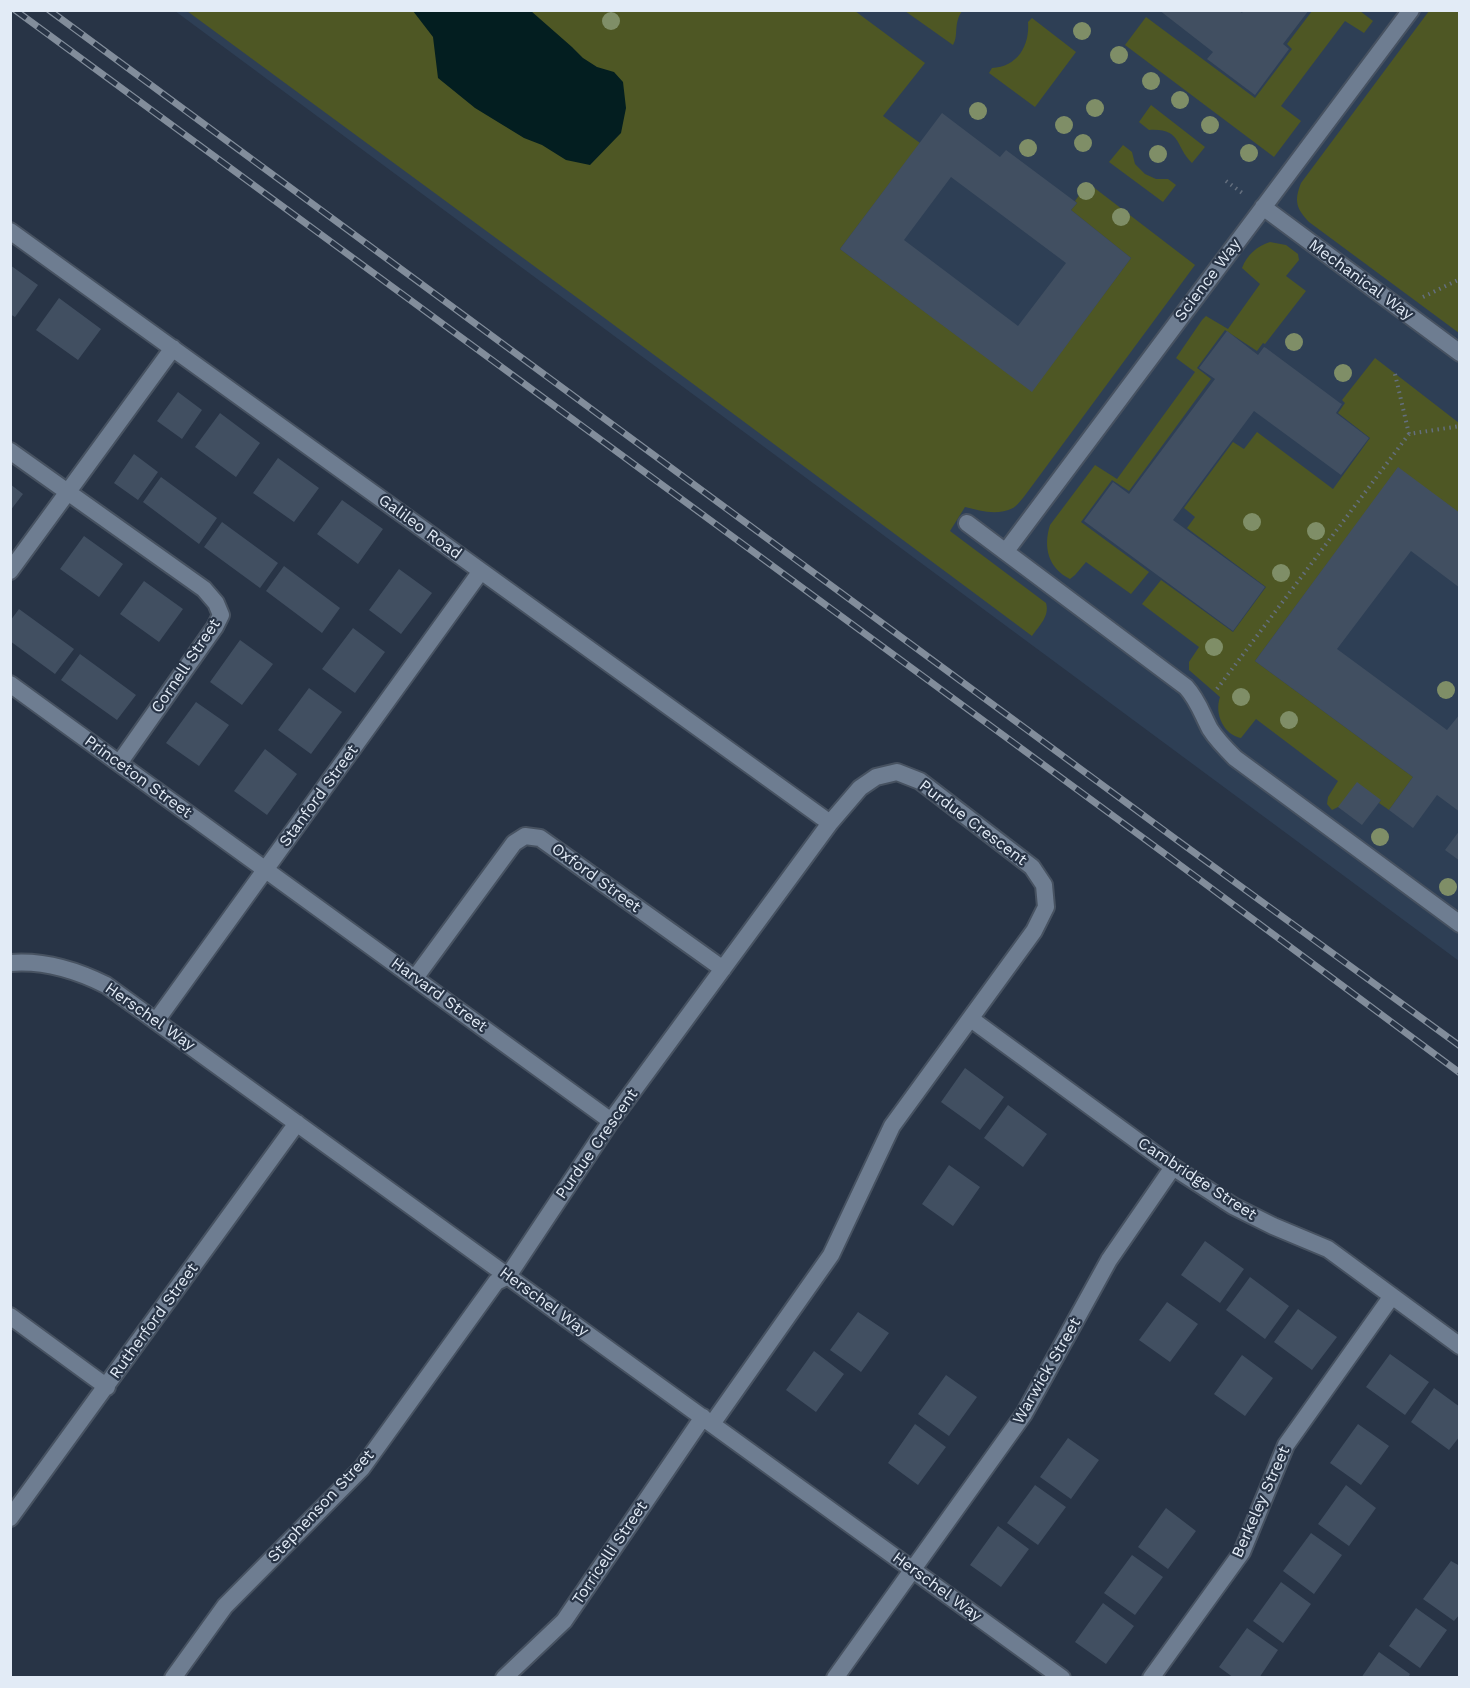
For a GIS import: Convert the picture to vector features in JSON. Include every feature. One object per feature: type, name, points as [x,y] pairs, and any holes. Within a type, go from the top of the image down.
[{"type":"street","name":"Science Way","points":[[1006,551],[1411,10]]},
{"type":"street","name":"Mechanical Way","points":[[1263,207],[1460,353]]},
{"type":"street","name":"Galileo Road","points":[[10,231],[830,823]]},
{"type":"street","points":[[10,571],[173,348]]},
{"type":"street","points":[[10,452],[67,492]]},
{"type":"street","name":"Cornell Street","points":[[67,492],[204,589],[216,603],[221,615],[215,627],[120,762]]},
{"type":"street","points":[[967,523],[1186,687],[1195,696],[1210,729],[1236,758],[1460,924]]},
{"type":"street","name":"Stanford Street","points":[[156,1021],[481,571]]},
{"type":"street","name":"Princeton Street","points":[[10,684],[266,870]]},
{"type":"street","name":"Purdue Crescent","points":[[508,1275],[611,1121],[830,823],[860,788],[876,777],[897,772],[920,781],[1032,867],[1044,885],[1046,907],[1034,931],[892,1126],[831,1255],[707,1420]]},
{"type":"street","name":"Oxford Street","points":[[415,978],[514,843],[525,836],[540,838],[723,969]]},
{"type":"street","name":"Harvard Street","points":[[266,870],[611,1121]]},
{"type":"street","name":"Herschel Way","points":[[10,963],[37,963],[61,967],[84,974],[106,985],[1062,1677]]},
{"type":"street","name":"Cambridge Street","points":[[971,1019],[1173,1167],[1233,1206],[1328,1249],[1460,1346]]},
{"type":"street","name":"Rutherford Street","points":[[10,1518],[297,1124]]},
{"type":"street","name":"Warwick Street","points":[[835,1677],[1024,1414],[1109,1260],[1173,1167]]},
{"type":"street","name":"Stephenson Street","points":[[173,1677],[225,1606],[362,1468],[496,1282],[508,1275]]},
{"type":"street","name":"Berkeley Street","points":[[1151,1677],[1242,1552],[1286,1445],[1392,1296]]},
{"type":"street","points":[[10,1316],[107,1387]]},
{"type":"street","name":"Torricelli Street","points":[[504,1677],[564,1621],[707,1420]]},
{"type":"path","points":[[1397,306],[1460,279]]},
{"type":"path","points":[[1395,374],[1409,434]]},
{"type":"path","points":[[1201,710],[1409,434],[1460,426]]},
{"type":"shaded area","points":[[175,11],[1459,11],[1459,961]]},
{"type":"shaded area","points":[[413,11],[531,11],[583,58],[597,67],[614,72],[623,82],[626,108],[621,133],[590,165],[566,160],[542,145],[524,138],[475,108],[438,78],[433,37]]},
{"type":"green space","points":[[187,11],[855,11],[925,63],[883,116],[920,143],[840,249],[1032,391],[1131,258],[1071,210],[1088,183],[1195,265],[1018,504],[1013,508],[995,512],[965,507],[950,531],[1046,603],[1045,617],[1041,625],[1032,636]]},
{"type":"green space","points":[[905,11],[962,11],[953,45]]},
{"type":"green space","points":[[1312,11],[1360,11],[1373,21],[1364,33],[1345,21],[1281,106],[1301,121],[1274,157],[1125,45],[1146,17],[1255,98],[1292,49],[1287,44]]},
{"type":"green space","points":[[1429,11],[1459,11],[1459,333],[1309,222],[1297,204],[1301,183]]},
{"type":"green space","points":[[1032,18],[1076,52],[1035,107],[989,73],[992,68],[1008,64],[1020,54],[1027,39],[1028,22]]},
{"type":"green space","points":[[1151,105],[1205,147],[1192,163],[1173,135],[1160,130],[1149,130],[1139,122]]},
{"type":"green space","points":[[1123,145],[1132,152],[1135,164],[1145,174],[1156,179],[1168,179],[1176,185],[1163,202],[1109,162]]},
{"type":"green space","points":[[1270,242],[1286,245],[1298,254],[1299,260],[1286,276],[1306,291],[1257,351],[1225,330],[1197,368],[1211,379],[1129,491],[1112,480],[1081,522],[1149,572],[1131,594],[1086,562],[1070,579],[1057,569],[1049,556],[1047,541],[1050,525],[1095,465],[1117,479],[1195,372],[1176,358],[1206,316],[1228,329],[1260,284],[1242,268],[1244,263],[1253,252]]},
{"type":"green space","points":[[1375,358],[1459,423],[1459,513],[1398,468],[1255,661],[1413,777],[1389,810],[1379,803],[1381,800],[1332,810],[1327,804],[1328,797],[1338,781],[1256,719],[1241,738],[1230,733],[1222,723],[1218,710],[1220,697],[1189,670],[1189,662],[1199,647],[1142,604],[1161,580],[1233,632],[1266,587],[1187,528],[1195,517],[1184,508],[1233,442],[1244,449],[1257,432],[1333,489],[1370,438],[1338,413],[1345,403],[1342,400]]},
{"type":"building","points":[[1159,10],[1238,10],[1242,13],[1244,10],[1309,10],[1283,44],[1289,49],[1255,95],[1207,59],[1213,52]]},
{"type":"building","points":[[942,113],[1000,157],[1006,150],[1077,203],[1071,210],[1131,258],[1032,392],[840,249]],"holes":[[[951,177],[1066,263],[1018,326],[904,240]]]},
{"type":"building","points":[[10,265],[38,285],[15,317],[10,314]]},
{"type":"building","points":[[59,298],[101,329],[78,360],[36,330]]},
{"type":"building","points":[[1227,331],[1258,355],[1264,347],[1266,348],[1342,404],[1336,413],[1369,438],[1341,475],[1254,411],[1173,520],[1265,587],[1233,631],[1084,521],[1113,482],[1129,494],[1215,379],[1199,368]]},
{"type":"building","points":[[178,392],[202,410],[182,439],[157,421]]},
{"type":"building","points":[[220,413],[260,443],[236,477],[195,447]]},
{"type":"building","points":[[134,454],[158,472],[138,500],[114,483]]},
{"type":"building","points":[[278,458],[319,488],[294,522],[253,493]]},
{"type":"building","points":[[1398,467],[1460,513],[1460,588],[1411,551],[1337,649],[1447,730],[1460,714],[1460,812],[1437,795],[1413,828],[1389,810],[1413,777],[1255,661]]},
{"type":"building","points":[[161,477],[217,518],[199,544],[143,502]]},
{"type":"building","points":[[10,484],[23,494],[10,511]]},
{"type":"building","points":[[342,500],[383,529],[358,564],[317,534]]},
{"type":"building","points":[[222,522],[278,563],[260,588],[204,547]]},
{"type":"building","points":[[84,536],[123,564],[99,597],[60,569]]},
{"type":"building","points":[[284,566],[340,608],[322,633],[266,591]]},
{"type":"building","points":[[399,569],[432,593],[401,634],[369,610]]},
{"type":"building","points":[[144,581],[183,609],[159,642],[120,614]]},
{"type":"building","points":[[19,609],[74,649],[55,674],[10,641],[10,621]]},
{"type":"building","points":[[353,628],[385,652],[355,693],[322,669]]},
{"type":"building","points":[[240,640],[273,664],[242,705],[210,682]]},
{"type":"building","points":[[80,654],[136,695],[117,720],[61,680]]},
{"type":"building","points":[[309,688],[342,712],[311,754],[278,730]]},
{"type":"building","points":[[196,702],[229,725],[199,766],[166,743]]},
{"type":"building","points":[[265,749],[297,774],[267,815],[234,791]]},
{"type":"building","points":[[1357,782],[1381,800],[1362,825],[1338,807]]},
{"type":"building","points":[[1460,830],[1460,861],[1445,850]]},
{"type":"building","points":[[965,1068],[1004,1097],[980,1130],[941,1102]]},
{"type":"building","points":[[1008,1105],[1047,1134],[1023,1167],[984,1138]]},
{"type":"building","points":[[949,1165],[980,1187],[953,1226],[922,1204]]},
{"type":"building","points":[[1205,1241],[1244,1269],[1220,1303],[1181,1275]]},
{"type":"building","points":[[1250,1277],[1289,1306],[1265,1339],[1226,1310]]},
{"type":"building","points":[[1167,1302],[1198,1324],[1170,1362],[1139,1340]]},
{"type":"building","points":[[1298,1309],[1337,1337],[1312,1370],[1274,1342]]},
{"type":"building","points":[[858,1312],[889,1333],[861,1372],[830,1350]]},
{"type":"building","points":[[814,1351],[844,1374],[816,1412],[786,1390]]},
{"type":"building","points":[[1390,1354],[1429,1382],[1405,1415],[1366,1387]]},
{"type":"building","points":[[1242,1355],[1273,1378],[1245,1416],[1214,1394]]},
{"type":"building","points":[[946,1375],[977,1397],[949,1436],[918,1414]]},
{"type":"building","points":[[1434,1388],[1460,1407],[1460,1436],[1449,1450],[1411,1422]]},
{"type":"building","points":[[915,1424],[946,1447],[918,1485],[888,1463]]},
{"type":"building","points":[[1358,1424],[1389,1446],[1361,1485],[1330,1463]]},
{"type":"building","points":[[1068,1438],[1099,1460],[1071,1499],[1040,1477]]},
{"type":"building","points":[[1035,1485],[1066,1507],[1038,1545],[1007,1523]]},
{"type":"building","points":[[1346,1485],[1376,1508],[1349,1546],[1318,1524]]},
{"type":"building","points":[[1166,1508],[1196,1531],[1168,1569],[1138,1547]]},
{"type":"building","points":[[998,1526],[1029,1549],[1001,1587],[970,1565]]},
{"type":"building","points":[[1311,1533],[1342,1555],[1314,1594],[1283,1571]]},
{"type":"building","points":[[1132,1555],[1163,1577],[1135,1615],[1104,1593]]},
{"type":"building","points":[[1451,1561],[1460,1566],[1460,1614],[1454,1621],[1423,1599]]},
{"type":"building","points":[[1281,1582],[1311,1604],[1283,1643],[1253,1621]]},
{"type":"building","points":[[1103,1603],[1134,1626],[1106,1664],[1075,1642]]},
{"type":"building","points":[[1416,1608],[1447,1630],[1420,1668],[1389,1646]]},
{"type":"building","points":[[1247,1628],[1278,1650],[1259,1678],[1234,1678],[1219,1667]]},
{"type":"building","points":[[1379,1652],[1410,1674],[1408,1678],[1361,1678]]},
{"type":"railway","points":[[15,10],[1460,1073]]},
{"type":"railway","points":[[49,10],[1460,1046]]}]
